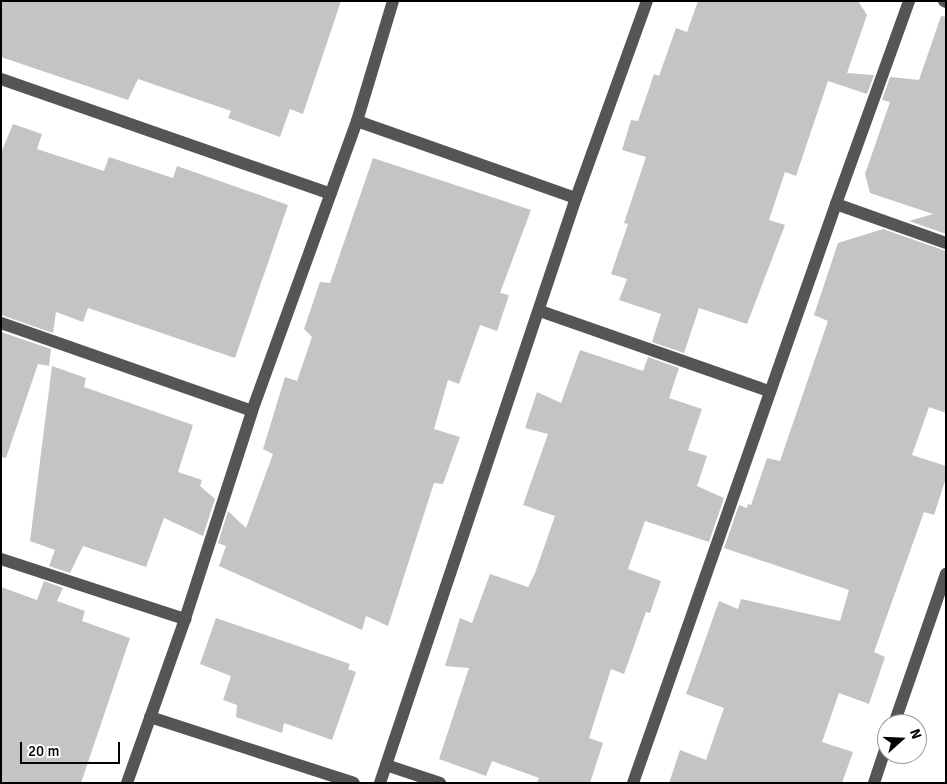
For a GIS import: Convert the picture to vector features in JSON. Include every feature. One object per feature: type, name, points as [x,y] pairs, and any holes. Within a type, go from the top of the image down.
[{"type":"street","points":[[127,783],[185,619],[252,411],[357,121],[394,1]]},
{"type":"street","points":[[633,783],[768,391],[909,1]]},
{"type":"street","points":[[380,783],[642,3]]},
{"type":"street","points":[[1,79],[331,194]]},
{"type":"street","points":[[357,121],[576,198]]},
{"type":"street","points":[[836,204],[946,243]]},
{"type":"street","points":[[540,311],[768,391]]},
{"type":"street","points":[[1,323],[252,411]]},
{"type":"street","points":[[1,559],[185,619]]},
{"type":"street","points":[[897,714],[946,574]]},
{"type":"street","points":[[150,717],[354,783]]},
{"type":"street","points":[[874,783],[880,764]]},
{"type":"street","points":[[386,765],[440,783]]},
{"type":"building","points":[[1,1],[341,1],[303,114],[290,109],[280,137],[228,118],[231,111],[138,79],[128,100],[1,57]]},
{"type":"building","points":[[698,1],[858,1],[867,15],[847,73],[874,75],[867,94],[828,81],[796,176],[785,172],[769,220],[785,225],[747,324],[699,308],[684,353],[652,342],[661,314],[619,300],[627,279],[611,274],[628,224],[624,223],[646,157],[622,150],[631,120],[638,121],[654,74],[659,76],[676,28],[687,32]]},
{"type":"building","points":[[941,16],[946,17],[946,234],[909,221],[933,214],[870,193],[865,174],[890,102],[882,100],[890,77],[919,80]]},
{"type":"building","points":[[13,124],[42,134],[37,149],[104,171],[109,157],[173,178],[177,166],[288,205],[235,358],[88,308],[83,322],[56,312],[53,333],[1,315],[1,153]]},
{"type":"building","points":[[373,158],[531,210],[500,293],[509,295],[497,331],[480,325],[459,384],[448,380],[434,429],[460,437],[443,484],[434,483],[388,626],[366,616],[362,630],[219,566],[226,546],[218,543],[228,511],[246,528],[273,454],[263,449],[285,377],[297,381],[312,337],[304,329],[320,282],[330,283]]},
{"type":"building","points":[[883,229],[946,251],[946,413],[929,407],[912,455],[946,466],[946,478],[934,515],[924,512],[874,652],[885,657],[869,704],[839,693],[822,742],[853,752],[842,783],[669,783],[680,750],[706,760],[724,708],[686,694],[719,601],[738,609],[741,599],[840,621],[849,590],[724,548],[739,505],[747,508],[748,504],[751,505],[767,458],[780,461],[828,321],[814,315],[838,243]]},
{"type":"building","points":[[1,332],[51,349],[49,366],[38,364],[6,458],[1,457]]},
{"type":"building","points":[[580,350],[643,371],[648,357],[679,368],[669,398],[702,409],[688,450],[707,456],[697,486],[724,498],[709,542],[645,521],[628,569],[661,581],[650,613],[646,612],[624,674],[611,669],[589,738],[603,743],[590,783],[537,783],[539,778],[492,761],[486,776],[439,759],[469,668],[445,666],[460,618],[472,623],[490,574],[528,587],[535,573],[555,516],[523,505],[548,434],[525,428],[537,392],[561,403]]},
{"type":"building","points":[[52,366],[86,378],[84,387],[193,425],[178,472],[202,480],[200,486],[215,499],[203,536],[164,518],[146,567],[83,546],[70,573],[49,566],[55,550],[30,541]]},
{"type":"building","points":[[44,581],[63,588],[57,601],[85,611],[82,621],[130,638],[81,783],[1,783],[1,587],[37,600]]},
{"type":"building","points":[[216,618],[350,664],[348,669],[356,672],[332,740],[284,723],[282,733],[236,717],[237,705],[223,700],[231,676],[200,664]]}]
